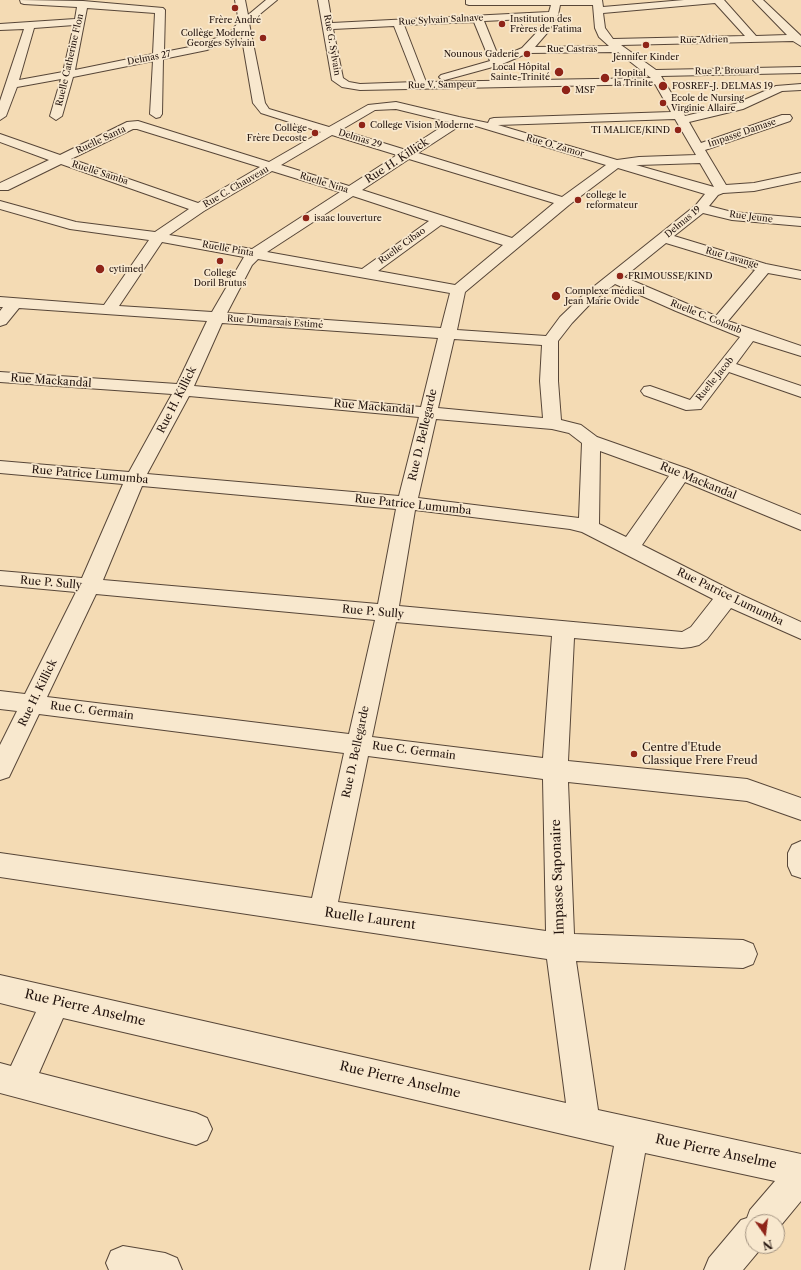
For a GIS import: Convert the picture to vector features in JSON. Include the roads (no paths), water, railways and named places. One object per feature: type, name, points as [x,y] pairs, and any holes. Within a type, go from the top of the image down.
[{"type":"street","name":"Delmas 29","points":[[240,0],[260,106],[265,110],[564,202]]},
{"type":"street","name":"Delmas 27","points":[[12,85],[212,45],[234,34],[245,22],[272,0]]},
{"type":"street","name":"Rue G. Sylvain","points":[[323,0],[338,80],[346,85]]},
{"type":"street","points":[[469,2],[516,1],[597,4],[718,0],[753,39]]},
{"type":"street","points":[[758,0],[799,41]]},
{"type":"street","points":[[23,2],[159,9],[156,114]]},
{"type":"street","points":[[398,22],[421,83],[496,62],[526,50],[543,32],[553,15],[556,2]]},
{"type":"street","name":"Ruelle Catherine Flon","points":[[56,116],[68,74],[83,4]]},
{"type":"street","points":[[597,4],[600,28],[615,46],[656,77],[701,153],[717,191]]},
{"type":"street","name":"Rue Sylvain Salnave","points":[[329,26],[553,15]]},
{"type":"street","points":[[478,19],[496,62]]},
{"type":"street","points":[[0,27],[80,22]]},
{"type":"street","points":[[0,116],[12,85],[30,25]]},
{"type":"street","name":"Rue Adrien","points":[[615,46],[753,39],[799,41]]},
{"type":"street","name":"Rue Castras","points":[[526,50],[615,46]]},
{"type":"street","name":"Rue P. Brouard","points":[[656,77],[801,70]]},
{"type":"street","name":"Rue V. Sampeur","points":[[346,85],[360,87],[421,83],[656,77]]},
{"type":"street","points":[[392,86],[396,105]]},
{"type":"street","points":[[477,123],[681,118],[739,107],[780,88],[801,87]]},
{"type":"street","name":"Rue C. Chauveau","points":[[108,310],[158,237],[199,208],[332,131],[372,106],[396,105]]},
{"type":"street","name":"Rue O. Zamor","points":[[396,105],[459,121],[477,123],[616,164],[717,191],[754,187],[801,177]]},
{"type":"street","name":"Impasse Damase","points":[[701,153],[786,118]]},
{"type":"street","name":"Rue H. Killick","points":[[0,770],[89,587],[135,479],[183,390],[217,317],[246,263],[254,254],[459,121]]},
{"type":"street","name":"Ruelle Santa","points":[[1,187],[135,125]]},
{"type":"street","name":"Ruelle Nina","points":[[135,125],[351,191],[512,243]]},
{"type":"street","name":"Ruelle Samba","points":[[0,138],[58,160],[199,208]]},
{"type":"street","points":[[458,290],[512,243],[616,164],[701,153]]},
{"type":"street","name":"Delmas 19","points":[[550,341],[566,320],[587,299],[701,208],[717,191]]},
{"type":"street","name":"Ruelle Pinta","points":[[0,205],[75,226],[158,237],[458,290]]},
{"type":"street","name":"Rue Jeune","points":[[701,208],[732,216],[801,222]]},
{"type":"street","name":"Ruelle Cibao","points":[[366,273],[439,220]]},
{"type":"street","name":"Rue Lavange","points":[[664,238],[764,268],[801,275]]},
{"type":"street","points":[[719,322],[764,268]]},
{"type":"street","name":"Ruelle C. Colomb","points":[[613,277],[750,335],[801,351]]},
{"type":"street","name":"Rue D. Bellegarde","points":[[322,912],[386,614],[407,504],[446,335],[458,290]]},
{"type":"street","points":[[0,321],[8,303]]},
{"type":"street","name":"Rue Dumarsais Estimé","points":[[8,303],[217,317],[446,335],[550,341]]},
{"type":"street","name":"Ruelle Jacob","points":[[650,391],[686,406],[695,405],[750,335]]},
{"type":"street","points":[[550,341],[549,381],[552,424]]},
{"type":"street","points":[[727,366],[801,392]]},
{"type":"street","name":"Rue Mackandal","points":[[0,377],[183,390],[552,424],[575,429],[590,441],[681,473],[801,524]]},
{"type":"street","points":[[589,527],[590,441]]},
{"type":"street","name":"Rue Patrice Lumumba","points":[[0,467],[407,504],[570,522],[589,527],[727,597],[801,631]]},
{"type":"street","points":[[629,548],[681,473]]},
{"type":"street","name":"Rue P. Sully","points":[[0,578],[682,640],[691,639],[699,633],[727,597]]},
{"type":"street","name":"Impasse Saponaire","points":[[563,630],[554,770],[560,947],[584,1122]]},
{"type":"street","name":"Rue C. Germain","points":[[0,700],[358,744],[554,770],[747,790],[801,809]]},
{"type":"street","points":[[801,853],[801,866]]},
{"type":"street","name":"Ruelle Laurent","points":[[0,865],[560,947],[743,954]]},
{"type":"street","name":"Rue Pierre Anselme","points":[[0,989],[632,1134],[801,1170]]},
{"type":"street","points":[[56,1001],[10,1081],[196,1129]]},
{"type":"street","points":[[607,1270],[632,1134]]},
{"type":"street","points":[[769,1214],[801,1176]]},
{"type":"street","points":[[721,1270],[745,1242]]},
{"type":"street","points":[[123,1263],[165,1270]]},
{"type":"place","name":"Frère André","points":[[235,8]]},
{"type":"place","name":"Institution des Frères de Fatima","points":[[502,24]]},
{"type":"place","name":"Collège Moderne Georges Sylvain","points":[[263,38]]},
{"type":"place","name":"Jennifer Kinder","points":[[646,45]]},
{"type":"place","name":"Nounous Gaderie","points":[[527,54]]},
{"type":"place","name":"Local Hôpital Sainte-Trinité","points":[[559,72]]},
{"type":"place","name":"Hopital la Trinite","points":[[605,78]]},
{"type":"place","name":"FOSREF-J. DELMAS 19","points":[[663,86]]},
{"type":"place","name":"MSF","points":[[566,90]]},
{"type":"place","name":"Ecole de Nursing Virginie Allaire","points":[[663,103]]},
{"type":"place","name":"College Vision Moderne","points":[[362,125]]},
{"type":"place","name":"TI MALICE/KIND","points":[[678,130]]},
{"type":"place","name":"Collège Frère Decoste","points":[[315,133]]},
{"type":"place","name":"college le reformateur","points":[[578,200]]},
{"type":"place","name":"isaac louverture","points":[[306,218]]},
{"type":"place","name":"College Doril Brutus","points":[[220,261]]},
{"type":"place","name":"cytimed","points":[[100,269]]},
{"type":"place","name":"FRIMOUSSE/KIND","points":[[620,276]]},
{"type":"place","name":"Complexe médical Jean Marie Ovide","points":[[556,296]]},
{"type":"place","name":"Centre d'Etude Classique Frere Freud","points":[[634,754]]}]
